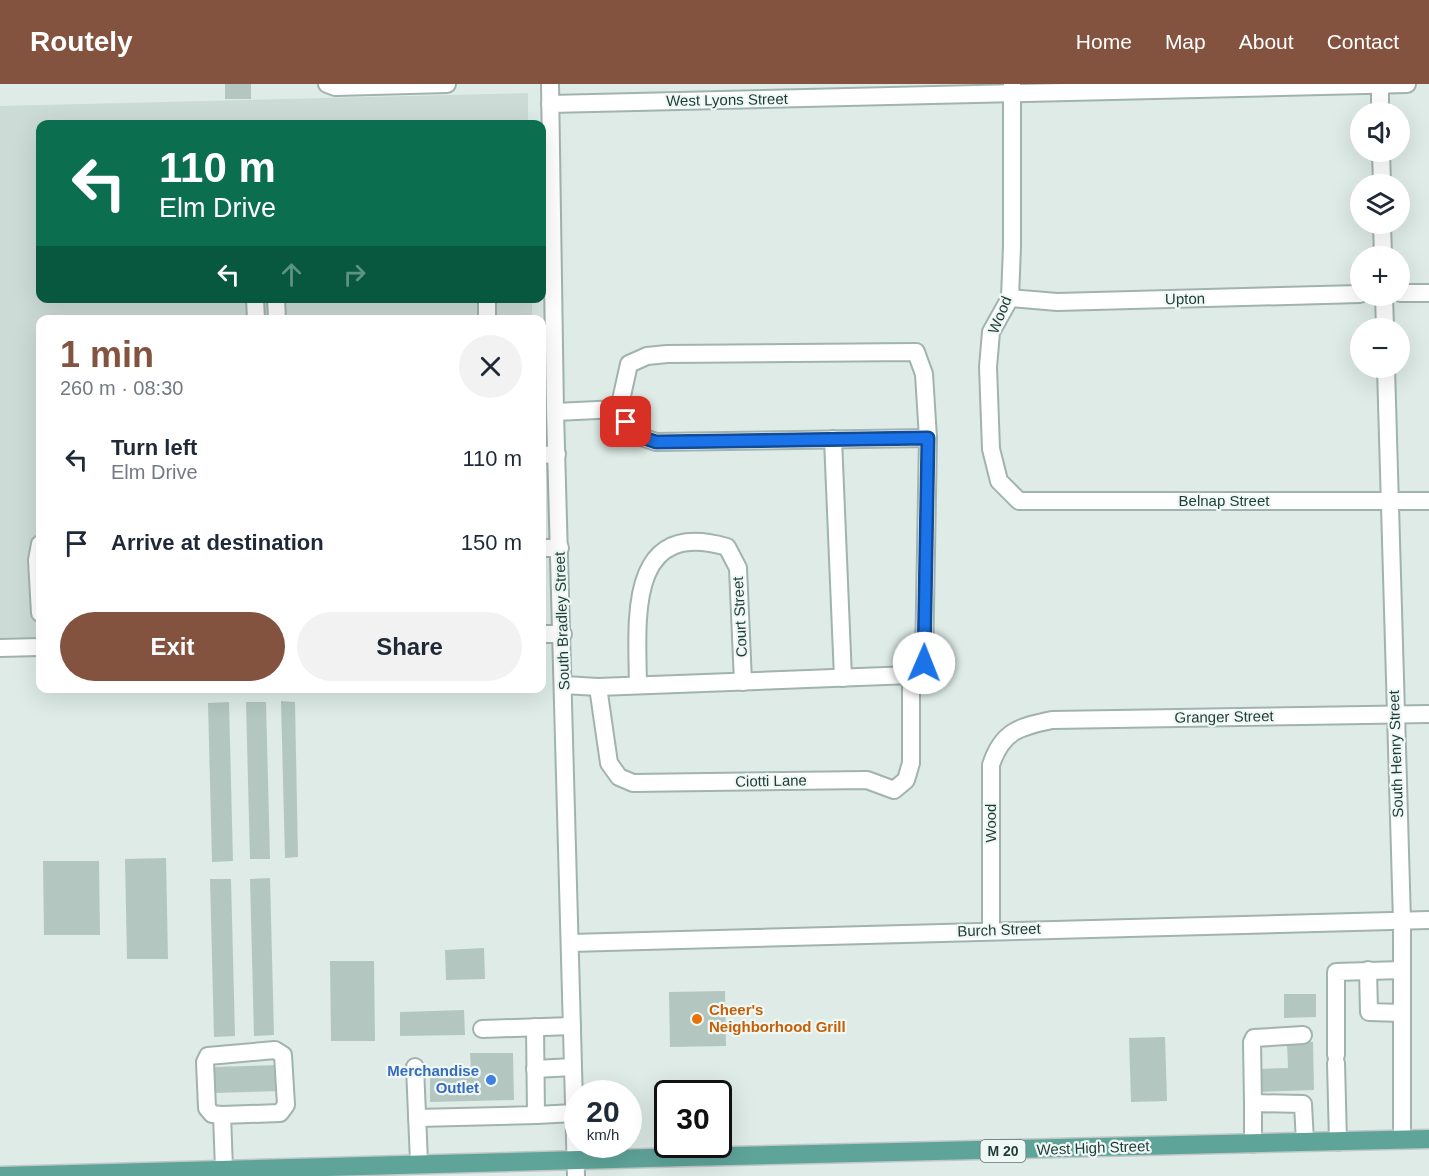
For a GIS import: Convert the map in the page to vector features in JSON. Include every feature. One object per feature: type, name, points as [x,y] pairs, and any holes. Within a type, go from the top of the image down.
[{"type":"main road","name":"West High Street","points":[[576,1167],[993,1151],[1429,1139]]},
{"type":"main road","name":"M 20","points":[[0,1176],[419,1162],[576,1167]]},
{"type":"street","points":[[327,84],[336,87],[447,84]]},
{"type":"street","name":"South Bradley Street","points":[[550,84],[547,156],[551,418],[549,455],[560,548],[574,1080]]},
{"type":"street","points":[[1380,84],[1380,102]]},
{"type":"street","name":"West Lyons Street","points":[[550,104],[1012,88],[1407,84]]},
{"type":"street","name":"Wood","points":[[1012,88],[1010,298],[991,332],[988,367],[991,449],[999,481],[1019,501]]},
{"type":"street","points":[[1410,293],[1429,293]]},
{"type":"street","name":"Upton","points":[[1010,298],[1057,302],[1350,294]]},
{"type":"street","points":[[564,685],[598,687],[911,675],[924,663],[928,438],[924,374],[916,352],[667,354],[647,356],[629,364],[619,409],[633,434],[656,442],[928,438]]},
{"type":"street","name":"South Henry Street","points":[[1386,378],[1402,921],[1402,1140]]},
{"type":"street","points":[[551,418],[619,409]]},
{"type":"street","points":[[833,439],[843,678]]},
{"type":"street","name":"Belnap Street","points":[[1019,501],[1429,501]]},
{"type":"street","name":"Court Street","points":[[638,685],[637,618],[644,579],[655,561],[668,548],[686,540],[704,540],[727,547],[738,568],[743,682]]},
{"type":"street","points":[[546,548],[560,548]]},
{"type":"street","points":[[546,634],[563,634]]},
{"type":"street","points":[[0,648],[36,647]]},
{"type":"street","name":"Ciotti Lane","points":[[598,687],[609,763],[619,777],[633,783],[867,780],[894,790],[906,780],[911,763],[911,675]]},
{"type":"street","name":"Granger Street","points":[[1019,727],[1052,720],[1429,714]]},
{"type":"street","name":"Wood","points":[[991,930],[991,765],[997,746],[1019,727]]},
{"type":"street","name":"Burch Street","points":[[570,944],[991,930],[1429,920]]},
{"type":"street","points":[[1368,970],[1369,1012],[1402,1013]]},
{"type":"street","points":[[1338,1142],[1334,975],[1340,971],[1402,970]]},
{"type":"street","points":[[482,1029],[572,1026]]},
{"type":"street","points":[[535,1027],[536,1115]]},
{"type":"street","points":[[1254,1144],[1252,1042],[1254,1038],[1303,1035]]},
{"type":"street","points":[[275,1050],[283,1055],[286,1105],[280,1113],[222,1114],[212,1114],[207,1108],[205,1062],[208,1056],[275,1050]]},
{"type":"street","points":[[416,1067],[419,1162]]},
{"type":"street","points":[[535,1069],[573,1067]]},
{"type":"street","points":[[1253,1103],[1303,1104],[1305,1142]]},
{"type":"street","points":[[222,1114],[224,1169]]},
{"type":"street","points":[[417,1118],[564,1114]]},
{"type":"shaded area","points":[[528,93],[528,120],[36,120],[36,303],[532,303],[532,315],[36,315],[36,639],[0,640],[0,106]]},
{"type":"building","points":[[225,84],[251,84],[251,99],[225,99]]},
{"type":"building","points":[[281,701],[295,702],[298,857],[285,858]]},
{"type":"building","points":[[229,702],[233,861],[212,862],[208,703]]},
{"type":"building","points":[[246,702],[266,702],[270,859],[250,859]]},
{"type":"building","points":[[166,858],[168,959],[127,959],[125,859]]},
{"type":"building","points":[[43,861],[99,861],[100,935],[44,935]]},
{"type":"building","points":[[270,878],[274,1035],[254,1036],[250,879]]},
{"type":"building","points":[[210,879],[231,879],[235,1036],[214,1037]]},
{"type":"building","points":[[484,948],[485,979],[446,980],[445,950]]},
{"type":"building","points":[[330,961],[374,961],[375,1041],[331,1041]]},
{"type":"building","name":"Cheer's Neighborhood Grill","points":[[725,991],[726,1046],[670,1047],[669,992]]},
{"type":"building","points":[[1284,994],[1316,994],[1316,1017],[1284,1018]]},
{"type":"building","points":[[464,1010],[465,1035],[400,1036],[400,1012]]},
{"type":"building","points":[[1165,1037],[1167,1101],[1131,1102],[1129,1038]]},
{"type":"building","points":[[1287,1042],[1313,1042],[1314,1090],[1259,1092],[1259,1069],[1288,1068]]},
{"type":"building","points":[[470,1053],[513,1053],[514,1100],[430,1102],[430,1070],[471,1070]]},
{"type":"building","points":[[280,1065],[280,1091],[214,1093],[213,1067]]},
{"type":"place","name":"Cheer's Neighborhood Grill","points":[[697,1019]]},
{"type":"place","name":"Merchandise Outlet","points":[[491,1080]]},
{"type":"route","points":[[626,422],[633,434],[656,442],[928,438],[924,663]]}]
